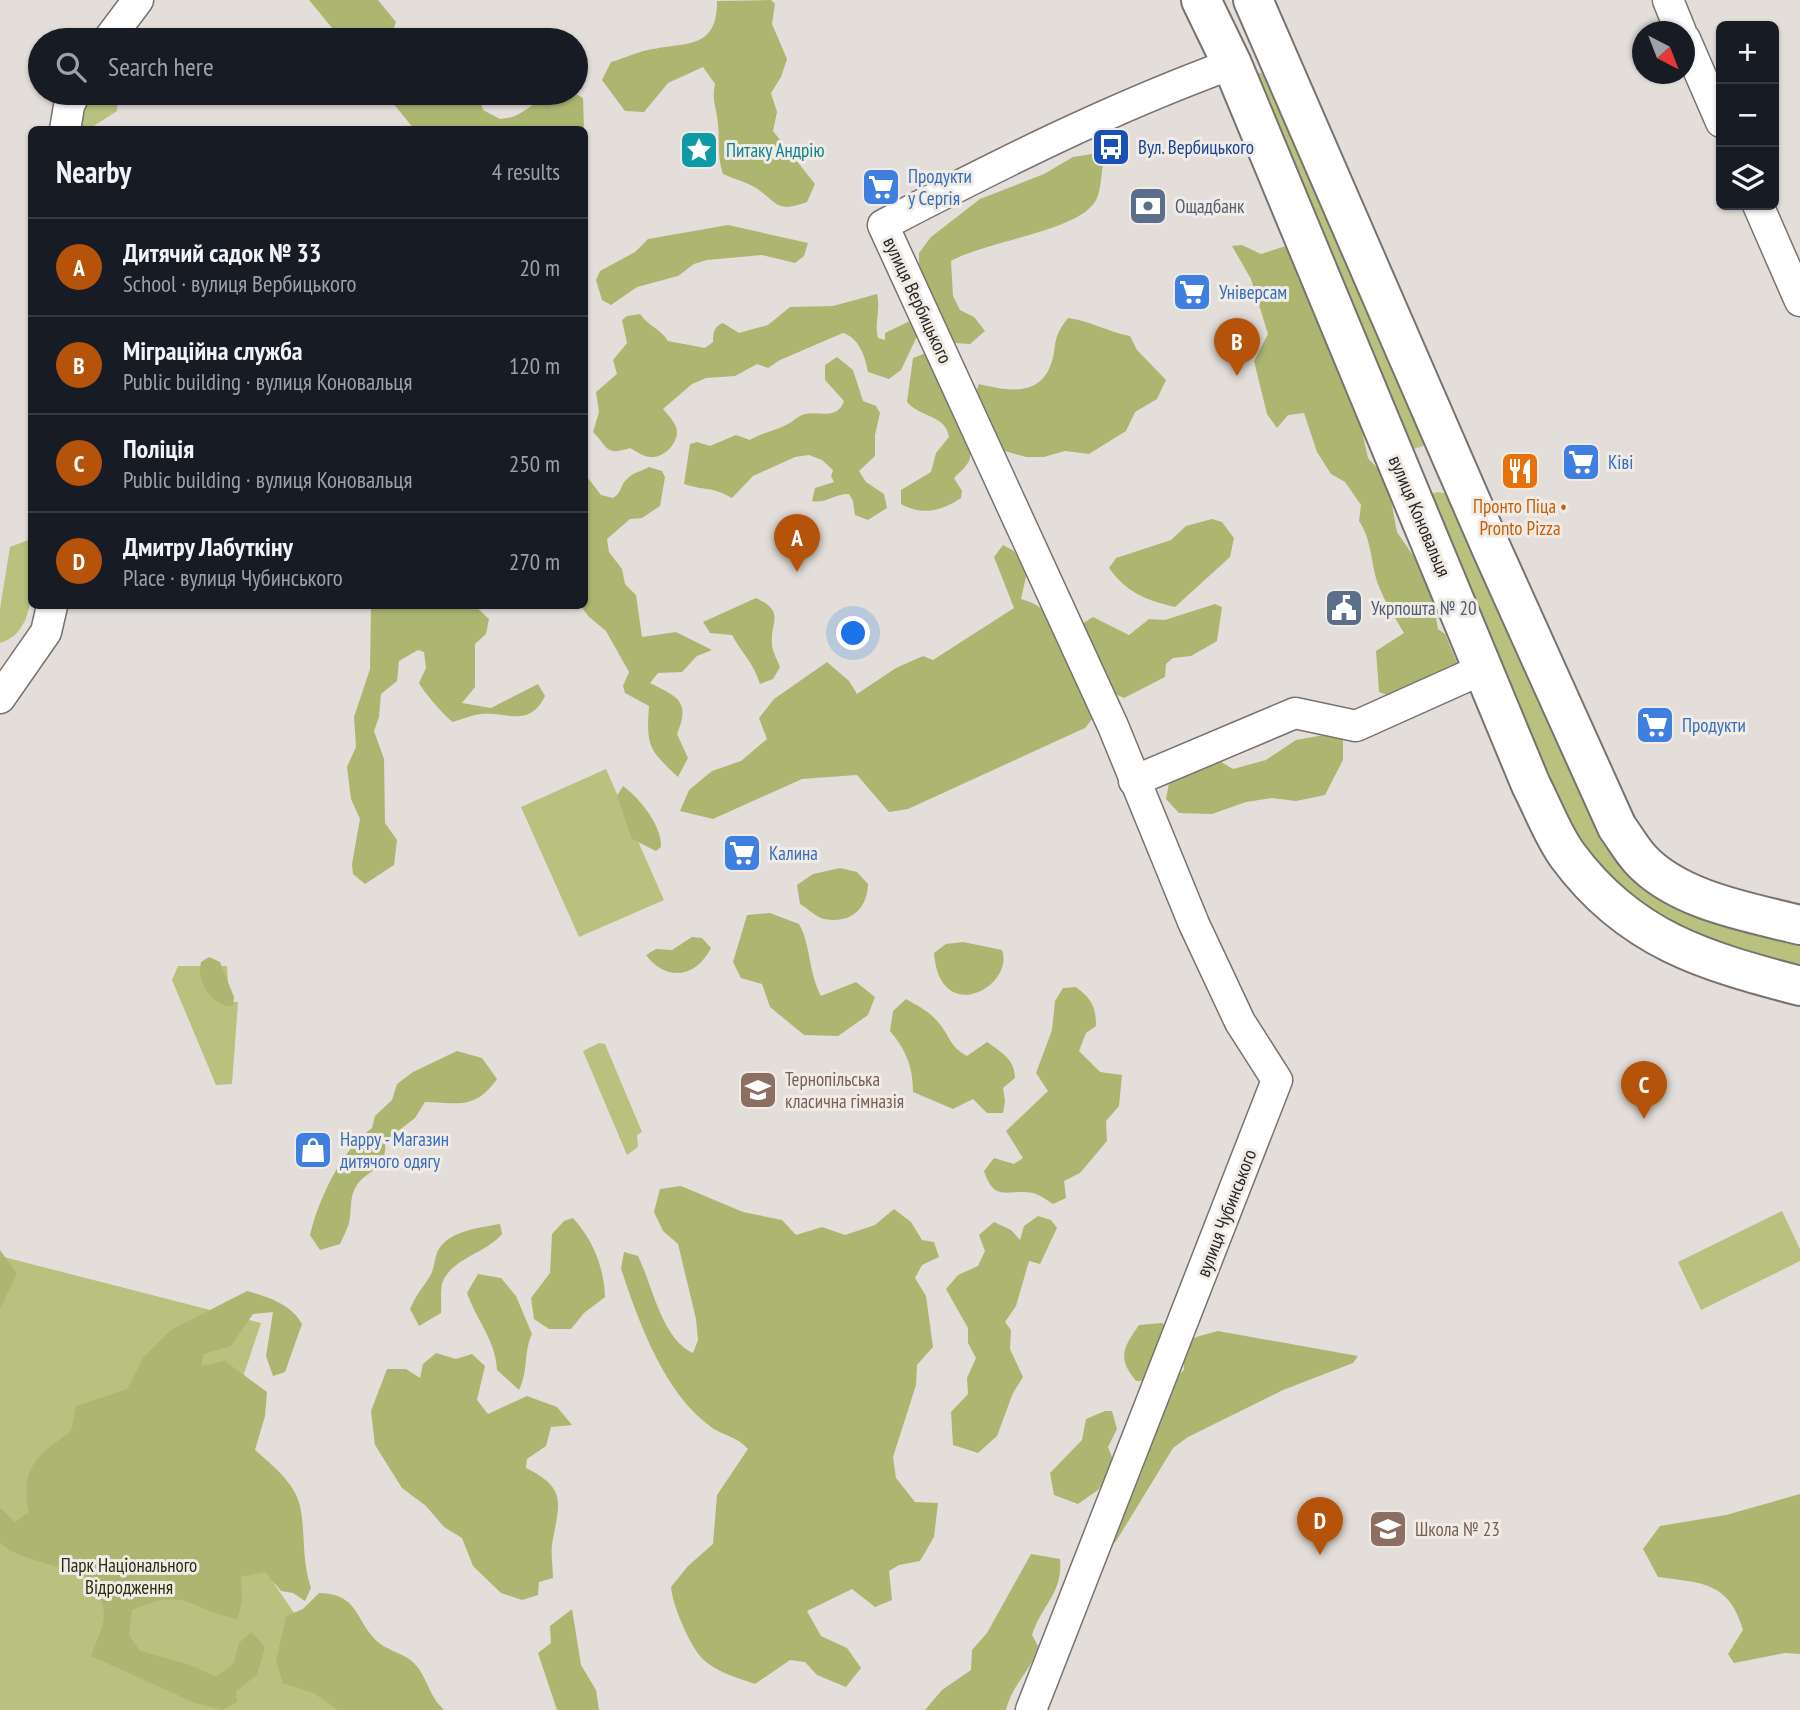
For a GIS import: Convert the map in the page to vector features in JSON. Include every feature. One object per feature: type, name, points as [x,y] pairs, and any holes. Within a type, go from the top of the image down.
[{"type":"main road","name":"вулиця Коновальця","points":[[1201,0],[1232,64],[1531,785],[1567,855],[1589,881],[1642,927],[1694,956],[1800,986]]},
{"type":"main road","points":[[1253,0],[1493,552],[1617,827],[1640,859],[1663,877],[1696,894],[1800,925]]},
{"type":"main road","points":[[1232,64],[1275,50]]},
{"type":"street","points":[[117,28],[138,0]]},
{"type":"street","points":[[1668,0],[1677,21]]},
{"type":"street","points":[[1695,63],[1716,111]]},
{"type":"street","name":"вулиця Вербицького","points":[[1113,726],[884,225],[1030,149],[1152,93],[1232,64]]},
{"type":"street","points":[[66,126],[69,105]]},
{"type":"street","points":[[1760,210],[1800,301]]},
{"type":"street","points":[[0,698],[46,632],[51,609]]},
{"type":"street","points":[[1135,781],[1295,713],[1356,726],[1483,669]]},
{"type":"street","name":"вулиця Чубинського","points":[[1031,1710],[1277,1080],[1240,1022],[1194,924],[1113,726]]},
{"type":"green space","points":[[309,0],[378,0],[396,22],[394,28],[332,28]]},
{"type":"green space","points":[[771,0],[775,4],[772,24],[787,59],[781,77],[771,93],[777,112],[773,131],[815,184],[807,202],[790,207],[780,206],[747,183],[723,174],[714,98],[715,84],[703,67],[668,83],[644,112],[625,111],[602,80],[611,62],[648,50],[690,43],[707,35],[716,16],[717,1]]},
{"type":"green space","points":[[1253,72],[1263,73],[1273,82],[1432,443],[1411,450]]},
{"type":"green space","points":[[86,105],[117,105],[117,111],[94,126],[80,126]]},
{"type":"green space","points":[[395,105],[481,105],[483,110],[500,119],[515,116],[532,105],[583,105],[584,126],[412,126]]},
{"type":"green space","points":[[1092,154],[1103,164],[1101,179],[1095,202],[1084,212],[1050,229],[951,261],[953,296],[960,310],[974,317],[985,331],[970,344],[954,343],[941,333],[919,274],[919,253],[931,237],[980,199],[1044,174],[1073,157]]},
{"type":"green space","points":[[728,225],[808,243],[804,256],[795,263],[762,255],[707,260],[694,264],[678,276],[637,287],[611,305],[602,300],[596,280],[600,271],[635,252],[648,239]]},
{"type":"green space","points":[[1242,245],[1261,254],[1286,246],[1301,285],[1316,309],[1351,383],[1368,458],[1387,479],[1397,532],[1429,579],[1438,629],[1445,634],[1460,670],[1395,698],[1379,692],[1376,651],[1404,633],[1377,580],[1367,537],[1359,521],[1361,505],[1345,482],[1331,474],[1317,452],[1304,413],[1288,415],[1277,428],[1267,414],[1254,361],[1268,334],[1251,279],[1232,246]]},
{"type":"green space","points":[[877,294],[878,338],[885,340],[885,333],[910,321],[920,330],[901,370],[889,379],[868,372],[857,343],[843,333],[780,360],[768,368],[757,364],[735,376],[706,378],[692,384],[663,409],[674,422],[677,432],[674,443],[661,455],[648,457],[630,448],[612,451],[593,432],[599,412],[596,392],[617,374],[613,360],[627,343],[622,320],[627,316],[640,314],[668,341],[705,348],[713,342],[715,330],[723,323],[739,333],[768,325],[790,307],[833,306]]},
{"type":"green space","points":[[1068,318],[1130,336],[1137,350],[1166,380],[1157,399],[1135,412],[1126,431],[1089,454],[1065,451],[1044,457],[1026,457],[1001,450],[973,400],[979,384],[1018,389],[1036,384],[1049,369],[1058,333]]},
{"type":"green space","points":[[931,351],[963,424],[970,452],[968,463],[954,478],[962,491],[961,498],[939,509],[924,511],[901,504],[901,490],[931,472],[936,453],[949,437],[947,430],[938,420],[907,402],[913,358]]},
{"type":"green space","points":[[837,357],[853,370],[863,401],[876,406],[880,413],[875,435],[875,456],[859,471],[866,482],[884,494],[887,508],[868,520],[855,515],[849,494],[812,501],[815,488],[834,482],[831,476],[833,470],[822,460],[809,455],[795,457],[753,476],[732,498],[719,492],[684,484],[690,444],[697,442],[710,446],[736,435],[750,440],[806,414],[836,412],[844,401],[825,380],[825,365]]},
{"type":"green space","points":[[649,467],[662,471],[665,477],[660,506],[642,518],[630,519],[607,539],[609,552],[622,569],[625,584],[636,595],[642,637],[676,632],[712,650],[697,656],[682,672],[658,673],[650,683],[674,696],[682,707],[677,734],[688,758],[678,777],[655,753],[649,739],[649,706],[625,693],[623,686],[629,672],[606,631],[583,609],[588,609],[588,478],[601,495],[613,498],[634,474]]},
{"type":"green space","points":[[1438,492],[1454,495],[1606,837],[1800,937],[1800,974],[1661,927],[1578,850],[1428,495]]},
{"type":"green space","points":[[1212,519],[1222,522],[1234,538],[1230,557],[1175,607],[1138,594],[1123,584],[1109,568],[1116,558],[1171,540],[1186,526]]},
{"type":"green space","points":[[28,540],[29,609],[22,626],[13,637],[0,643],[0,609],[10,547]]},
{"type":"green space","points":[[1003,545],[1014,551],[1027,572],[1021,599],[1050,616],[1061,629],[1078,660],[1099,710],[1085,728],[908,809],[889,812],[857,775],[802,779],[713,819],[680,811],[689,790],[712,771],[741,761],[767,739],[759,718],[774,699],[827,662],[849,681],[857,694],[896,668],[923,656],[933,660],[1014,608],[994,557]]},
{"type":"green space","points":[[756,598],[774,613],[772,645],[780,667],[773,679],[760,684],[751,664],[732,635],[710,633],[703,622]]},
{"type":"green space","points":[[1215,604],[1222,607],[1217,641],[1191,656],[1173,658],[1166,664],[1165,677],[1124,698],[1101,688],[1080,625],[1093,617],[1129,635],[1149,619],[1165,620]]},
{"type":"green space","points":[[371,609],[478,609],[489,619],[486,634],[475,644],[475,687],[462,703],[491,708],[538,684],[545,696],[539,706],[524,715],[481,714],[453,722],[419,683],[426,668],[424,652],[418,650],[399,661],[397,681],[381,694],[379,717],[374,731],[384,759],[385,823],[397,840],[394,865],[365,884],[353,874],[352,864],[360,819],[351,799],[347,767],[356,747],[354,717],[370,669]]},
{"type":"green space","points":[[1335,733],[1343,740],[1343,760],[1325,795],[1296,801],[1272,798],[1246,802],[1212,814],[1179,813],[1166,799],[1170,778],[1216,759],[1233,769],[1266,760],[1296,740]]},
{"type":"green space","points":[[606,769],[664,900],[579,937],[521,807]]},
{"type":"green space","points":[[623,786],[643,805],[654,821],[661,847],[656,851],[632,839],[617,796]]},
{"type":"green space","points":[[840,868],[857,872],[868,884],[864,901],[856,913],[842,919],[824,919],[800,904],[797,885],[813,874]]},
{"type":"green space","points":[[770,913],[799,924],[821,996],[856,982],[875,997],[868,1015],[838,1036],[804,1035],[770,1007],[762,984],[741,978],[733,962],[747,915]]},
{"type":"green space","points":[[692,937],[702,938],[711,948],[705,958],[689,971],[671,973],[662,970],[646,955],[656,949],[672,950]]},
{"type":"green space","points":[[963,942],[1002,950],[1003,964],[998,976],[988,987],[962,995],[949,989],[939,976],[934,953],[946,944]]},
{"type":"green space","points":[[209,957],[220,962],[234,997],[233,1006],[212,998],[203,985],[201,962]]},
{"type":"green space","points":[[178,966],[227,966],[229,1002],[238,1002],[232,1084],[216,1085],[172,980]]},
{"type":"green space","points":[[1076,987],[1092,1004],[1096,1019],[1096,1026],[1086,1033],[1079,1051],[1100,1072],[1122,1075],[1119,1106],[1106,1121],[1107,1141],[1080,1173],[1064,1181],[1066,1198],[1053,1204],[1033,1193],[997,1191],[984,1171],[994,1158],[1014,1164],[1023,1158],[1006,1131],[1048,1091],[1036,1073],[1052,1030],[1055,1001],[1063,988]]},
{"type":"green space","points":[[906,999],[935,1018],[953,1044],[967,1056],[987,1042],[1006,1057],[1013,1066],[1015,1078],[1003,1088],[1003,1113],[987,1113],[973,1099],[953,1109],[913,1092],[908,1059],[890,1031],[893,1011]]},
{"type":"green space","points":[[599,1043],[605,1044],[642,1132],[637,1135],[638,1147],[627,1155],[583,1051]]},
{"type":"green space","points":[[457,1051],[482,1058],[497,1079],[474,1100],[457,1103],[425,1102],[415,1118],[385,1141],[385,1151],[380,1163],[354,1189],[349,1223],[340,1244],[320,1250],[310,1235],[325,1191],[341,1162],[350,1149],[372,1128],[375,1116],[392,1100],[397,1084],[413,1072]]},
{"type":"green space","points":[[681,1186],[743,1212],[782,1220],[796,1235],[822,1227],[845,1235],[875,1225],[894,1209],[911,1222],[922,1240],[934,1242],[939,1257],[922,1265],[915,1278],[926,1296],[933,1347],[917,1365],[916,1385],[893,1457],[896,1478],[915,1502],[938,1503],[934,1537],[920,1561],[899,1565],[889,1571],[892,1600],[875,1607],[852,1589],[807,1611],[821,1636],[847,1648],[861,1668],[846,1687],[817,1675],[805,1662],[790,1660],[755,1684],[722,1672],[700,1655],[688,1637],[675,1604],[671,1587],[688,1566],[713,1544],[717,1495],[748,1449],[739,1441],[711,1427],[679,1395],[655,1355],[621,1269],[624,1252],[638,1256],[666,1324],[682,1346],[693,1353],[698,1340],[696,1319],[678,1244],[663,1231],[654,1212],[660,1189]]},
{"type":"green space","points":[[1782,1211],[1800,1249],[1800,1261],[1701,1310],[1678,1262]]},
{"type":"green space","points":[[1038,1216],[1051,1220],[1057,1228],[1040,1264],[1029,1261],[1016,1306],[1005,1322],[1011,1330],[1010,1349],[1023,1377],[1013,1393],[997,1436],[978,1453],[953,1445],[951,1412],[968,1394],[967,1378],[976,1358],[968,1343],[968,1328],[946,1289],[958,1275],[978,1266],[985,1251],[979,1235],[994,1222],[1011,1230],[1020,1240],[1024,1226]]},
{"type":"green space","points":[[573,1218],[596,1254],[605,1297],[584,1313],[571,1329],[549,1329],[534,1319],[531,1298],[550,1273],[552,1234],[564,1221]]},
{"type":"green space","points":[[500,1224],[502,1234],[449,1272],[442,1286],[441,1313],[419,1326],[410,1309],[432,1273],[437,1252],[444,1243],[466,1231]]},
{"type":"green space","points":[[0,1250],[17,1274],[0,1309]]},
{"type":"green space","name":"Парк Національного Відродження","points":[[0,1256],[261,1323],[217,1454],[275,1585],[360,1710],[0,1710]]},
{"type":"green space","points":[[478,1274],[501,1278],[516,1296],[532,1334],[519,1390],[497,1370],[493,1349],[467,1293]]},
{"type":"green space","points":[[247,1291],[285,1306],[302,1324],[285,1372],[273,1376],[266,1356],[273,1312],[253,1314],[231,1346],[204,1354],[201,1366],[225,1361],[267,1392],[265,1416],[255,1450],[282,1475],[297,1498],[311,1588],[305,1601],[293,1593],[281,1591],[265,1572],[241,1577],[242,1601],[238,1619],[177,1599],[165,1600],[132,1610],[129,1635],[140,1651],[191,1665],[216,1677],[234,1663],[239,1643],[251,1632],[265,1647],[257,1675],[236,1691],[237,1702],[223,1710],[195,1703],[91,1656],[104,1620],[101,1598],[92,1585],[79,1576],[13,1552],[0,1543],[0,1508],[15,1522],[29,1512],[29,1473],[48,1448],[71,1431],[76,1406],[127,1389],[143,1358],[171,1330]]},
{"type":"green space","points":[[1162,1323],[1176,1334],[1155,1381],[1136,1381],[1124,1359],[1129,1340],[1139,1325]]},
{"type":"green space","points":[[1218,1331],[1358,1356],[1353,1363],[1283,1390],[1188,1437],[1173,1448],[1115,1543],[1098,1526],[1168,1385],[1184,1370],[1183,1346],[1196,1337]]},
{"type":"green space","points":[[436,1353],[456,1359],[472,1354],[485,1366],[477,1400],[488,1414],[527,1396],[557,1407],[572,1425],[551,1427],[546,1446],[527,1459],[526,1468],[548,1482],[554,1489],[558,1505],[552,1549],[553,1578],[539,1582],[538,1595],[522,1600],[501,1593],[473,1566],[462,1538],[444,1527],[426,1506],[402,1488],[375,1445],[371,1411],[387,1369],[406,1369],[420,1378],[423,1364]]},
{"type":"green space","points":[[1112,1411],[1117,1429],[1108,1447],[1115,1465],[1098,1490],[1078,1504],[1054,1495],[1050,1473],[1082,1440],[1086,1419]]},
{"type":"green space","points":[[1800,1494],[1800,1654],[1785,1653],[1734,1663],[1728,1654],[1743,1630],[1730,1602],[1721,1593],[1700,1583],[1658,1577],[1643,1549],[1660,1526],[1726,1515]]},
{"type":"green space","points":[[1031,1554],[1060,1559],[1060,1571],[1055,1590],[1032,1635],[1038,1646],[1035,1656],[1013,1692],[1006,1710],[925,1710],[942,1690],[971,1670],[972,1650],[987,1633]]},
{"type":"green space","points":[[319,1593],[332,1594],[349,1603],[378,1642],[415,1664],[444,1710],[338,1710],[313,1693],[283,1683],[276,1661],[286,1616],[303,1609]]},
{"type":"green space","points":[[572,1609],[581,1665],[596,1690],[599,1710],[557,1710],[538,1653],[551,1643],[550,1626]]},
{"type":"place","name":"Вул. Вербицького","points":[[1111,147]]},
{"type":"place","name":"Питаку Андрію","points":[[699,150]]},
{"type":"place","name":"Продукти у Сергія","points":[[881,187]]},
{"type":"place","name":"Ощадбанк","points":[[1148,206]]},
{"type":"place","name":"Універсам","points":[[1192,292]]},
{"type":"place","name":"Міграційна служба","points":[[1237,376]]},
{"type":"place","name":"Ківі","points":[[1581,462]]},
{"type":"place","name":"Пронто Піца • Pronto Pizza","points":[[1520,471]]},
{"type":"place","name":"Дитячий садок № 33","points":[[797,572]]},
{"type":"place","name":"Укрпошта № 20","points":[[1344,608]]},
{"type":"place","name":"Продукти","points":[[1655,725]]},
{"type":"place","name":"Калина","points":[[742,853]]},
{"type":"place","name":"Тернопільська класична гімназія","points":[[758,1090]]},
{"type":"place","name":"Поліція","points":[[1644,1119]]},
{"type":"place","name":"Happy - Магазин дитячого одягу","points":[[313,1150]]},
{"type":"place","name":"Школа № 23","points":[[1388,1529]]},
{"type":"place","name":"Дмитру Лабуткіну","points":[[1320,1555]]}]
